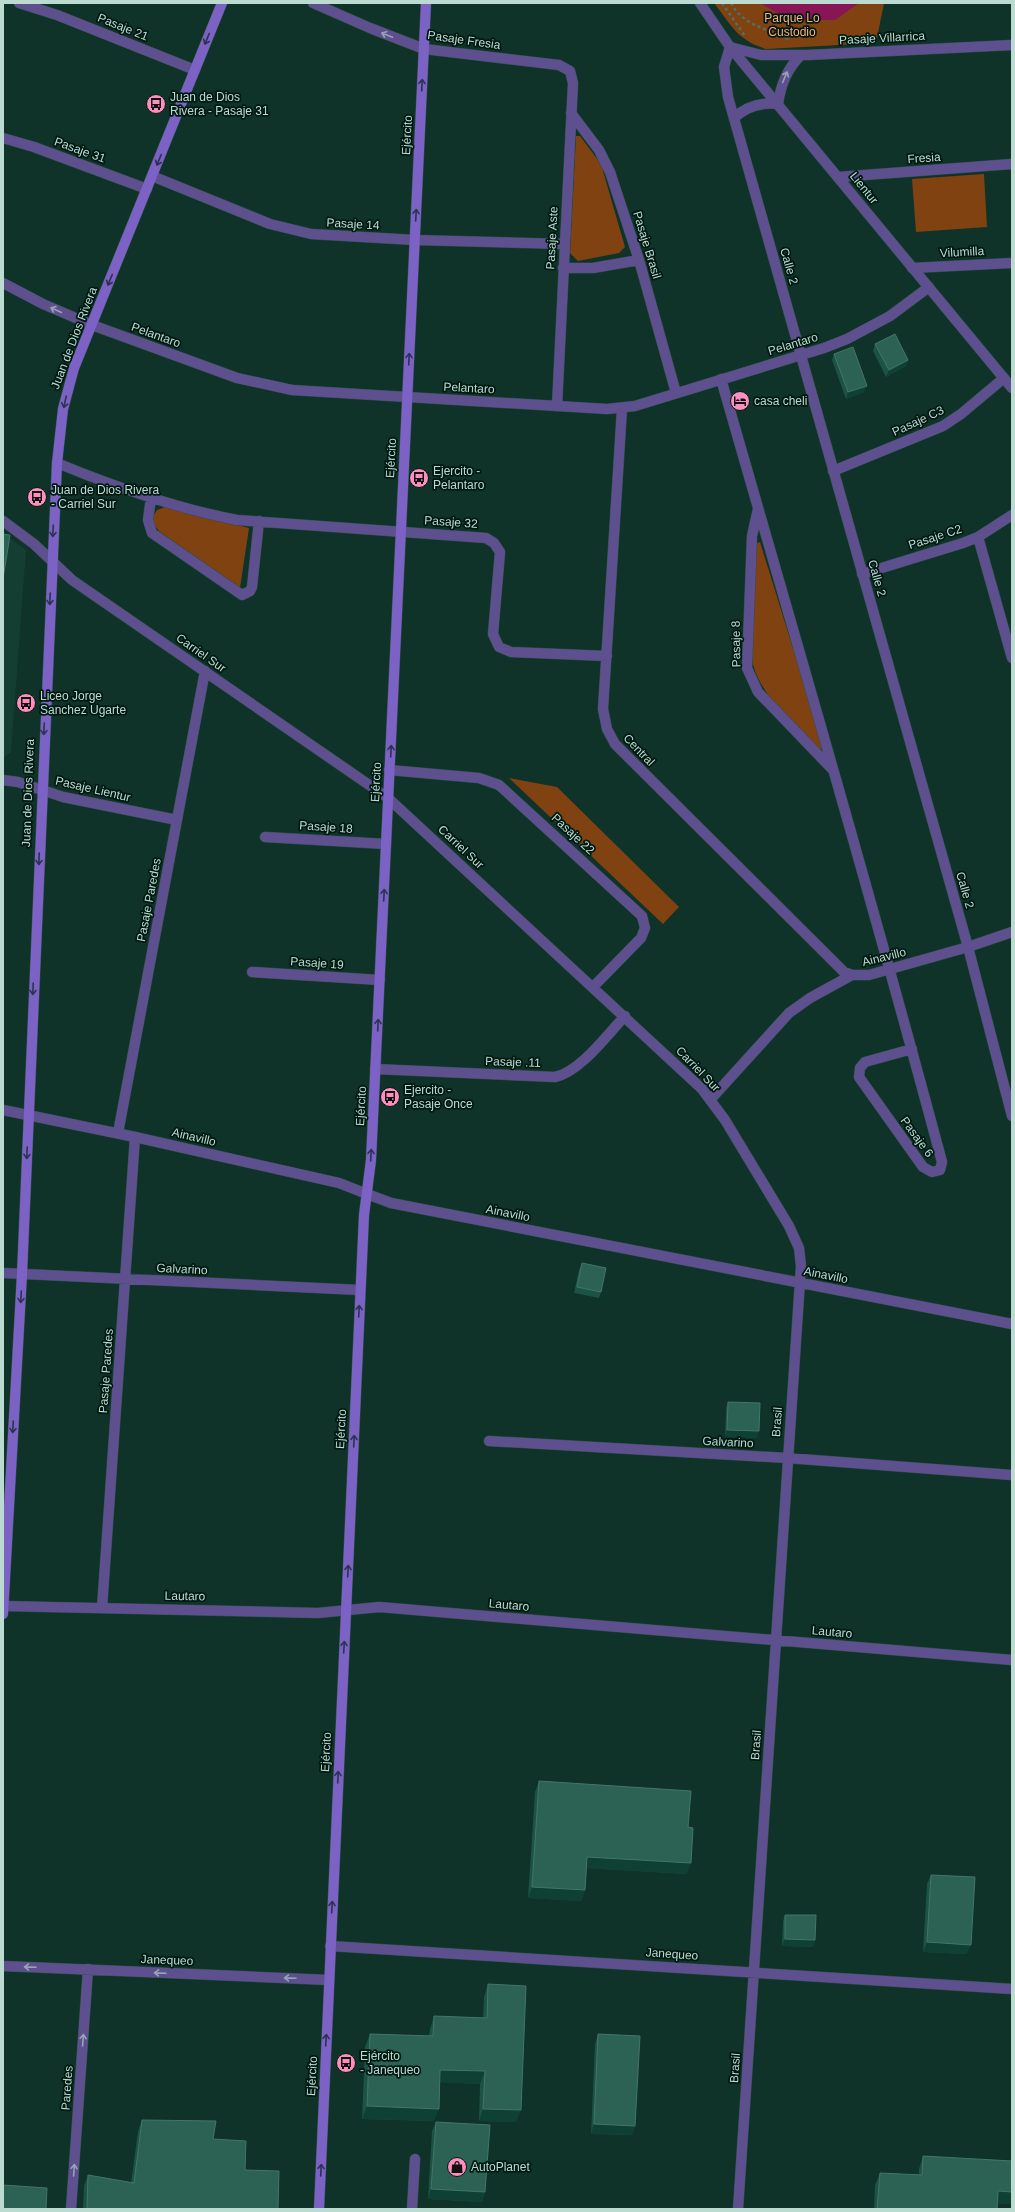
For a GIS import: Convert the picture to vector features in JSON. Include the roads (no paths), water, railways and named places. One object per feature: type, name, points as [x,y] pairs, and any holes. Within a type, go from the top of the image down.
[{"type":"main road","name":"Juan de Dios Rivera","points":[[3,1614],[22,1274],[51,560],[57,463],[67,389],[222,3]]},
{"type":"main road","name":"Ejército","points":[[319,2209],[360,1290],[366,1194],[371,1160],[376,1069],[426,3]]},
{"type":"street","name":"Pasaje 21","points":[[18,3],[57,15],[195,70]]},
{"type":"street","name":"Pasaje Fresia","points":[[313,3],[370,28],[424,49],[559,65],[570,71]]},
{"type":"street","name":"Lientur","points":[[700,3],[730,47],[1012,388]]},
{"type":"street","name":"Pasaje Villarrica","points":[[730,47],[761,55],[801,55],[1012,45]]},
{"type":"street","name":"Calle 2","points":[[730,47],[724,67],[724,76],[734,118],[968,947],[1012,1116]]},
{"type":"street","points":[[734,118],[740,112],[757,104],[778,104],[784,77],[801,55]]},
{"type":"street","name":"Pasaje Aste","points":[[557,406],[573,83],[570,71]]},
{"type":"street","name":"Pasaje Brasil","points":[[571,113],[599,150],[607,166],[639,260],[676,394]]},
{"type":"street","name":"Pasaje 31","points":[[3,138],[34,147],[147,189]]},
{"type":"street","name":"Fresia","points":[[838,177],[1011,162]]},
{"type":"street","name":"Pasaje 14","points":[[152,176],[247,216],[293,231],[329,236],[564,244]]},
{"type":"street","points":[[563,268],[593,268],[639,260]]},
{"type":"street","name":"Vilumilla","points":[[912,268],[1012,262]]},
{"type":"street","name":"Pelantaro","points":[[3,282],[43,304],[92,325],[256,383],[292,390],[407,398],[622,409],[676,394],[824,348],[869,329],[905,306],[929,288]]},
{"type":"street","name":"Pasaje C3","points":[[833,471],[943,426],[961,414],[1004,378]]},
{"type":"street","name":"Pasaje 8","points":[[721,379],[890,969]]},
{"type":"street","name":"Central","points":[[622,409],[604,719],[610,737],[615,744],[837,967],[852,975]]},
{"type":"street","name":"Pasaje 32","points":[[57,463],[151,498],[221,517],[481,537],[494,543],[498,547],[500,558],[494,639],[498,647],[504,651],[607,656]]},
{"type":"street","points":[[151,498],[148,520],[152,533],[242,595],[250,591],[252,587],[259,521]]},
{"type":"street","name":"Pasaje 8","points":[[758,509],[752,536],[747,668],[758,692],[834,770]]},
{"type":"street","name":"Pasaje C2","points":[[862,574],[978,537],[1012,516]]},
{"type":"street","name":"Carriel Sur","points":[[3,520],[34,544],[72,580],[388,798],[690,1077],[710,1100],[764,1184],[796,1242],[800,1261],[799,1283]]},
{"type":"street","points":[[978,537],[1012,658]]},
{"type":"street","name":"Pasaje Paredes","points":[[118,1133],[205,671]]},
{"type":"street","name":"Pasaje 22","points":[[390,770],[479,778],[499,785],[642,916],[645,928],[641,938],[593,986]]},
{"type":"street","name":"Pasaje Lientur","points":[[3,780],[18,782],[63,797],[177,820]]},
{"type":"street","name":"Pasaje 18","points":[[265,836],[386,844]]},
{"type":"street","name":"Ainavillo","points":[[710,1100],[789,1013],[810,998],[852,975],[869,975],[968,947],[1012,932]]},
{"type":"street","name":"Pasaje 6","points":[[890,969],[912,1049],[942,1162],[940,1170],[932,1172],[923,1167],[859,1077],[860,1068],[865,1062],[912,1049]]},
{"type":"street","name":"Pasaje 19","points":[[252,972],[380,980]]},
{"type":"street","name":"Pasaje .11","points":[[376,1069],[555,1077],[562,1076],[574,1069],[625,1016]]},
{"type":"street","name":"Ainavillo","points":[[3,1110],[118,1133],[339,1183],[391,1203],[1012,1324]]},
{"type":"street","name":"Pasaje Paredes","points":[[102,1608],[135,1137]]},
{"type":"street","name":"Galvarino","points":[[3,1273],[360,1290]]},
{"type":"street","name":"Brasil","points":[[738,2209],[799,1283]]},
{"type":"street","name":"Galvarino","points":[[490,1441],[788,1458],[1012,1475]]},
{"type":"street","name":"Lautaro","points":[[3,1606],[318,1612],[378,1607],[1012,1660]]},
{"type":"street","name":"Janequeo","points":[[330,1946],[1012,1989]]},
{"type":"street","name":"Janequeo","points":[[3,1966],[329,1980]]},
{"type":"street","name":"Paredes","points":[[71,2209],[88,1969]]},
{"type":"street","points":[[412,2209],[415,2159]]},
{"type":"place","name":"Juan de Dios Rivera - Pasaje 31","points":[[156,104]]},
{"type":"place","name":"casa cheli","points":[[740,401]]},
{"type":"place","name":"Ejercito - Pelantaro","points":[[419,478]]},
{"type":"place","name":"Juan de Dios Rivera - Carriel Sur","points":[[37,497]]},
{"type":"place","name":"Liceo Jorge Sanchez Ugarte","points":[[26,703]]},
{"type":"place","name":"Ejercito - Pasaje Once","points":[[390,1097]]},
{"type":"place","name":"Ejército - Janequeo","points":[[346,2063]]},
{"type":"place","name":"AutoPlanet","points":[[457,2167]]},
{"type":"park label","name":"Parque Lo Custodio","points":[[792,25]]}]
